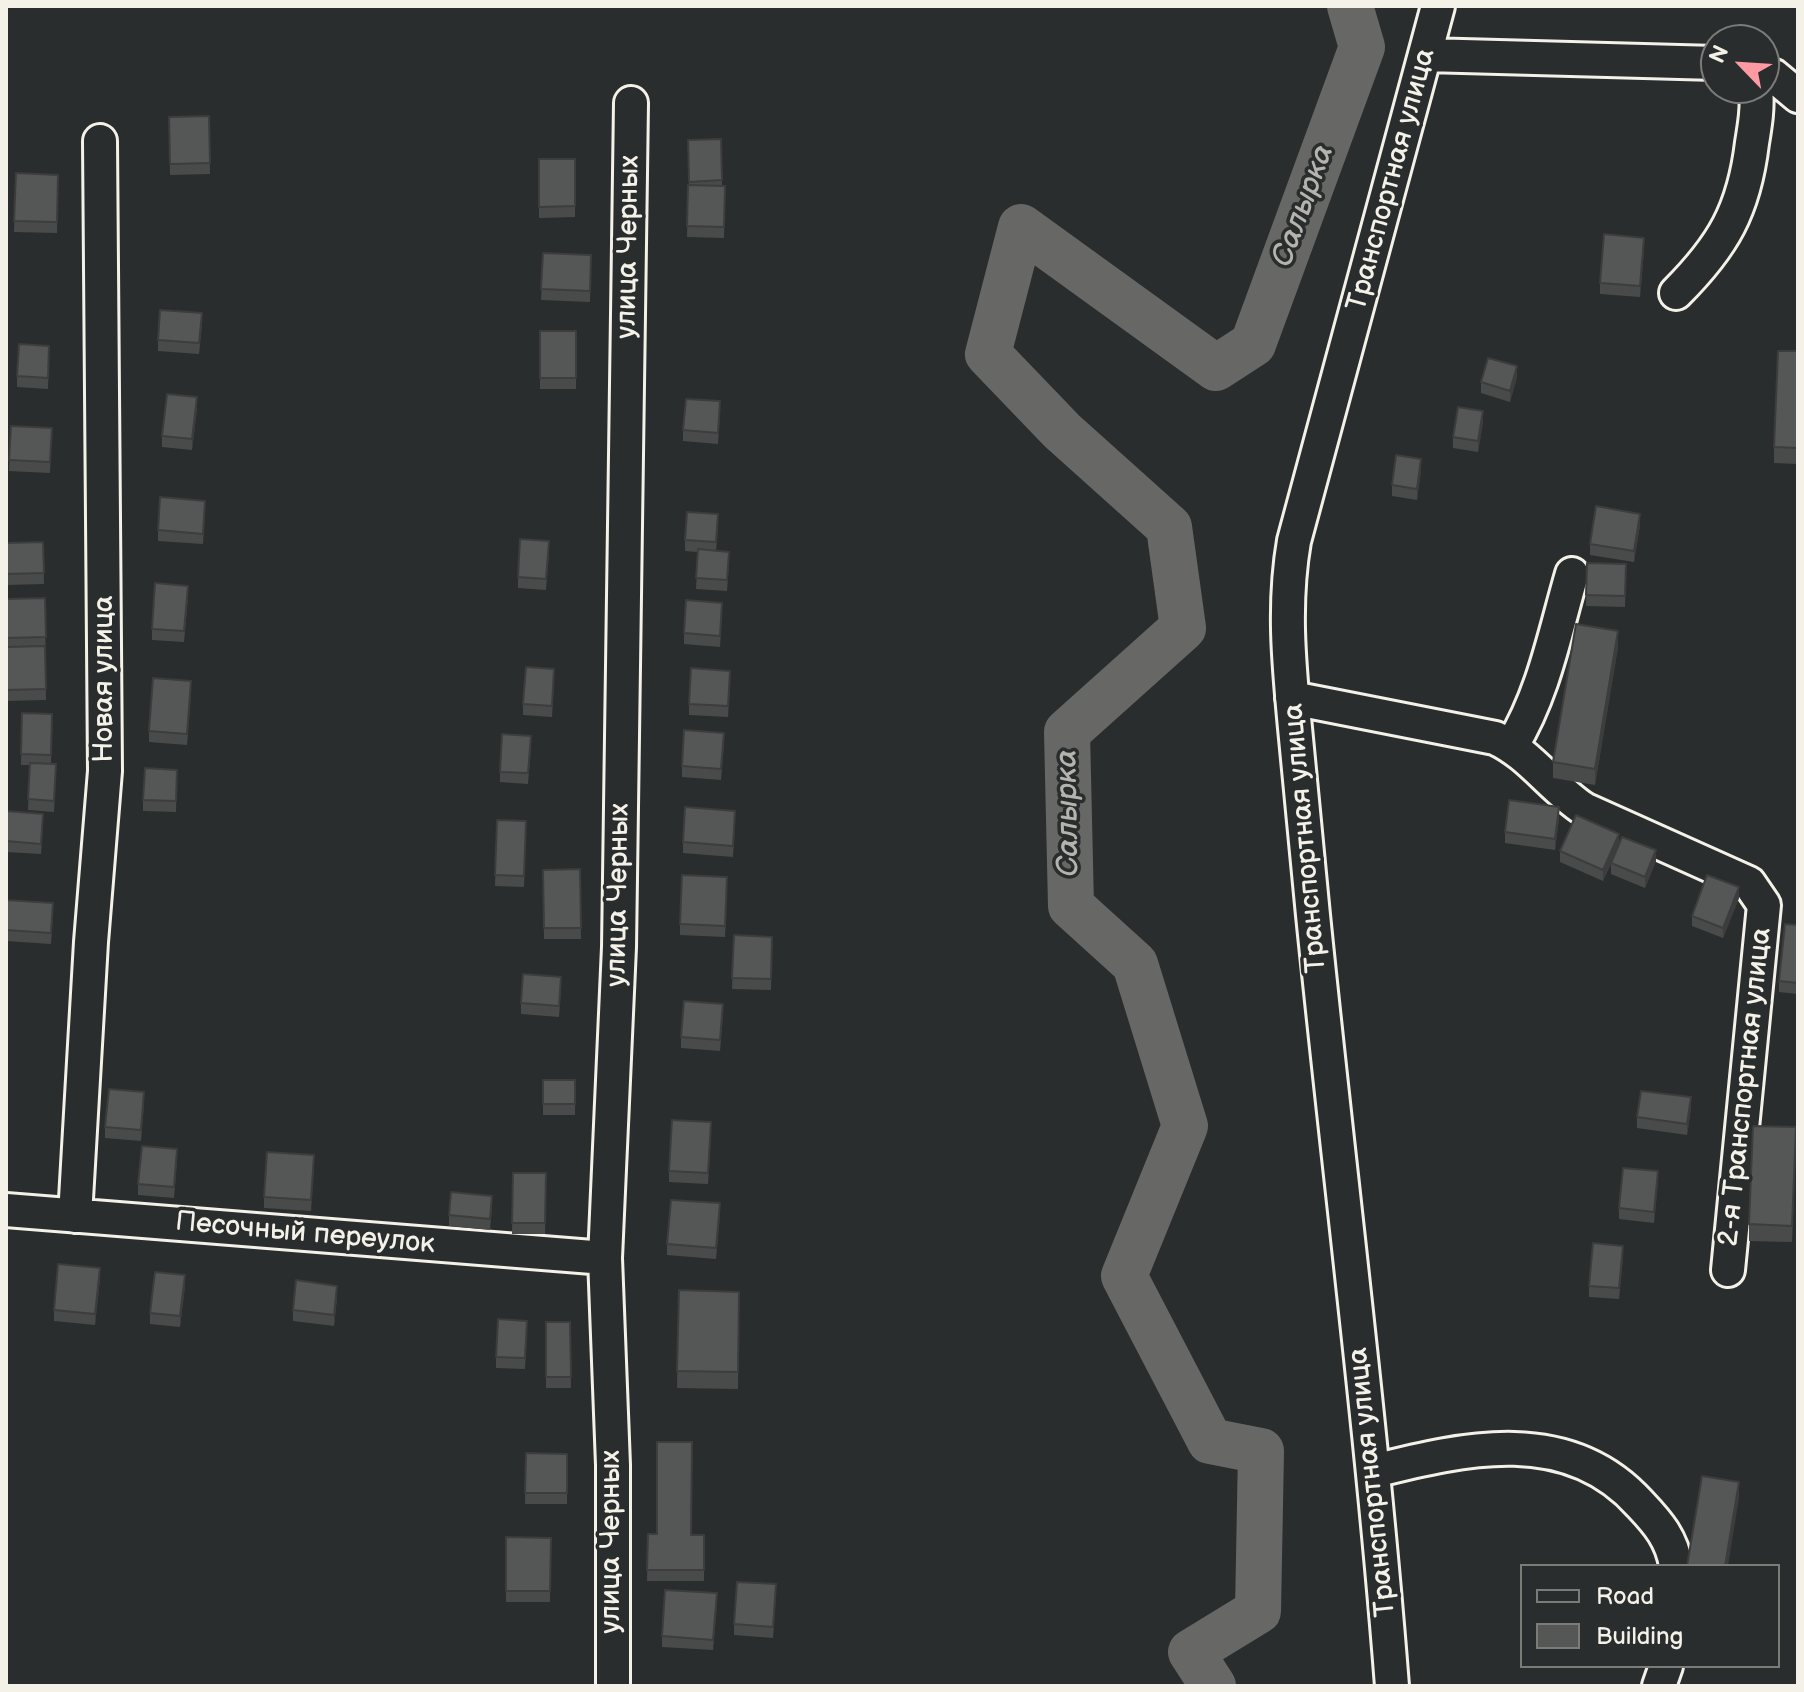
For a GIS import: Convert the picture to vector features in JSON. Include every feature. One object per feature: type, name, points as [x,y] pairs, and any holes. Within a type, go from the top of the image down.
[{"type":"street","name":"Транспортная улица","points":[[1392,1686],[1374,1471],[1333,1117],[1286,616],[1287,581],[1294,541],[1438,6]]},
{"type":"street","points":[[1426,55],[1700,63]]},
{"type":"street","points":[[1780,83],[1798,96]]},
{"type":"street","name":"улица Черных","points":[[613,1686],[613,1465],[605,1258],[619,947],[631,103]]},
{"type":"street","points":[[1676,293],[1704,265],[1724,238],[1737,212],[1751,157],[1757,104]]},
{"type":"street","name":"Новая улица","points":[[75,1216],[91,942],[105,771],[100,141]]},
{"type":"street","points":[[1512,745],[1530,716],[1572,574]]},
{"type":"street","name":"2-я Транспортная улица","points":[[1292,698],[1477,732],[1512,745],[1568,798],[1584,809],[1749,883],[1764,905],[1728,1270]]},
{"type":"street","name":"Песочный переулок","points":[[6,1210],[605,1258]]},
{"type":"street","points":[[1374,1471],[1433,1456],[1476,1450],[1511,1447],[1558,1454],[1595,1467],[1627,1489],[1664,1531],[1674,1551],[1676,1564]]},
{"type":"building","points":[[209,116],[210,163],[170,164],[169,117]]},
{"type":"building","points":[[721,139],[722,180],[689,182],[688,140]]},
{"type":"building","points":[[539,159],[575,159],[575,206],[539,207]]},
{"type":"building","points":[[16,173],[58,175],[57,222],[14,221]]},
{"type":"building","points":[[688,185],[725,186],[724,227],[687,226]]},
{"type":"building","points":[[1604,234],[1644,238],[1640,286],[1600,283]]},
{"type":"building","points":[[543,253],[591,255],[590,291],[541,289]]},
{"type":"building","points":[[160,310],[202,313],[199,343],[158,340]]},
{"type":"building","points":[[540,331],[576,331],[576,378],[540,378]]},
{"type":"building","points":[[19,344],[49,346],[48,378],[17,376]]},
{"type":"building","points":[[1778,351],[1798,351],[1798,448],[1774,447]]},
{"type":"building","points":[[1488,358],[1517,366],[1510,391],[1481,382]]},
{"type":"building","points":[[167,394],[197,397],[192,439],[162,436]]},
{"type":"building","points":[[686,399],[720,401],[718,433],[683,430]]},
{"type":"building","points":[[1458,407],[1483,411],[1478,441],[1453,437]]},
{"type":"building","points":[[11,426],[52,428],[50,462],[9,460]]},
{"type":"building","points":[[1396,455],[1421,459],[1417,489],[1392,485]]},
{"type":"building","points":[[160,497],[205,501],[203,534],[158,530]]},
{"type":"building","points":[[1596,506],[1640,514],[1634,551],[1590,544]]},
{"type":"building","points":[[687,512],[718,514],[716,542],[685,540]]},
{"type":"building","points":[[520,539],[549,541],[546,579],[518,577]]},
{"type":"building","points":[[43,542],[44,573],[6,574],[6,543]]},
{"type":"building","points":[[698,549],[729,552],[727,580],[696,578]]},
{"type":"building","points":[[1587,563],[1626,564],[1625,596],[1586,595]]},
{"type":"building","points":[[155,583],[188,586],[184,631],[152,629]]},
{"type":"building","points":[[45,598],[46,637],[6,638],[6,599]]},
{"type":"building","points":[[686,600],[722,603],[720,636],[684,633]]},
{"type":"building","points":[[1576,624],[1618,631],[1595,769],[1553,762]]},
{"type":"building","points":[[45,646],[46,689],[6,690],[6,647]]},
{"type":"building","points":[[526,667],[554,669],[552,706],[523,704]]},
{"type":"building","points":[[691,668],[730,671],[728,706],[689,704]]},
{"type":"building","points":[[153,678],[191,681],[187,734],[149,731]]},
{"type":"building","points":[[22,713],[52,714],[51,755],[21,754]]},
{"type":"building","points":[[684,730],[724,733],[721,769],[682,766]]},
{"type":"building","points":[[502,734],[531,736],[528,773],[500,772]]},
{"type":"building","points":[[30,763],[56,764],[54,801],[28,799]]},
{"type":"building","points":[[145,768],[177,770],[176,801],[143,800]]},
{"type":"building","points":[[1509,800],[1559,807],[1555,839],[1505,832]]},
{"type":"building","points":[[685,807],[735,811],[733,846],[683,842]]},
{"type":"building","points":[[6,811],[43,814],[41,844],[6,841]]},
{"type":"building","points":[[1576,815],[1619,834],[1603,870],[1560,851]]},
{"type":"building","points":[[497,820],[526,821],[524,876],[495,875]]},
{"type":"building","points":[[1622,837],[1656,850],[1645,877],[1611,863]]},
{"type":"building","points":[[580,869],[581,928],[544,928],[543,870]]},
{"type":"building","points":[[682,875],[727,877],[725,926],[680,924]]},
{"type":"building","points":[[1707,875],[1739,887],[1723,928],[1692,916]]},
{"type":"building","points":[[6,900],[53,903],[51,933],[6,930]]},
{"type":"building","points":[[1785,924],[1798,925],[1798,983],[1779,981]]},
{"type":"building","points":[[734,935],[772,937],[771,979],[732,978]]},
{"type":"building","points":[[523,974],[561,977],[559,1006],[521,1003]]},
{"type":"building","points":[[684,1001],[723,1004],[720,1040],[681,1037]]},
{"type":"building","points":[[543,1080],[575,1080],[575,1104],[543,1104]]},
{"type":"building","points":[[109,1089],[144,1092],[141,1130],[105,1127]]},
{"type":"building","points":[[1641,1091],[1691,1097],[1687,1124],[1637,1117]]},
{"type":"building","points":[[672,1120],[711,1122],[708,1173],[669,1171]]},
{"type":"building","points":[[1753,1126],[1796,1127],[1792,1226],[1749,1224]]},
{"type":"building","points":[[142,1146],[177,1149],[174,1187],[138,1184]]},
{"type":"building","points":[[267,1152],[314,1155],[311,1200],[264,1197]]},
{"type":"building","points":[[1623,1168],[1658,1171],[1654,1212],[1619,1208]]},
{"type":"building","points":[[513,1173],[546,1173],[545,1223],[512,1223]]},
{"type":"building","points":[[451,1192],[492,1196],[490,1219],[449,1215]]},
{"type":"building","points":[[671,1200],[720,1203],[716,1248],[667,1244]]},
{"type":"building","points":[[1593,1243],[1623,1246],[1619,1288],[1589,1286]]},
{"type":"building","points":[[58,1264],[100,1268],[95,1314],[54,1310]]},
{"type":"building","points":[[155,1272],[185,1275],[180,1316],[150,1313]]},
{"type":"building","points":[[296,1280],[337,1286],[334,1315],[293,1310]]},
{"type":"building","points":[[679,1290],[739,1292],[738,1372],[677,1371]]},
{"type":"building","points":[[498,1319],[527,1321],[525,1358],[496,1357]]},
{"type":"building","points":[[546,1322],[570,1322],[571,1377],[546,1377]]},
{"type":"building","points":[[657,1442],[692,1442],[691,1535],[704,1535],[704,1570],[647,1570],[648,1534],[657,1534]]},
{"type":"building","points":[[526,1453],[567,1454],[567,1493],[525,1493]]},
{"type":"building","points":[[1702,1476],[1739,1482],[1725,1564],[1687,1564]]},
{"type":"building","points":[[506,1537],[551,1538],[550,1591],[506,1591]]},
{"type":"building","points":[[737,1582],[776,1584],[773,1627],[734,1624]]},
{"type":"building","points":[[665,1590],[717,1593],[713,1640],[662,1636]]},
{"type":"waterway","name":"Салырка","points":[[1213,1686],[1191,1652],[1258,1611],[1261,1451],[1210,1441],[1124,1276],[1185,1126],[1135,964],[1071,906],[1067,732],[1183,628],[1169,527],[1062,431],[988,354],[1021,227],[1216,368],[1253,344],[1362,47],[1350,6]]}]
